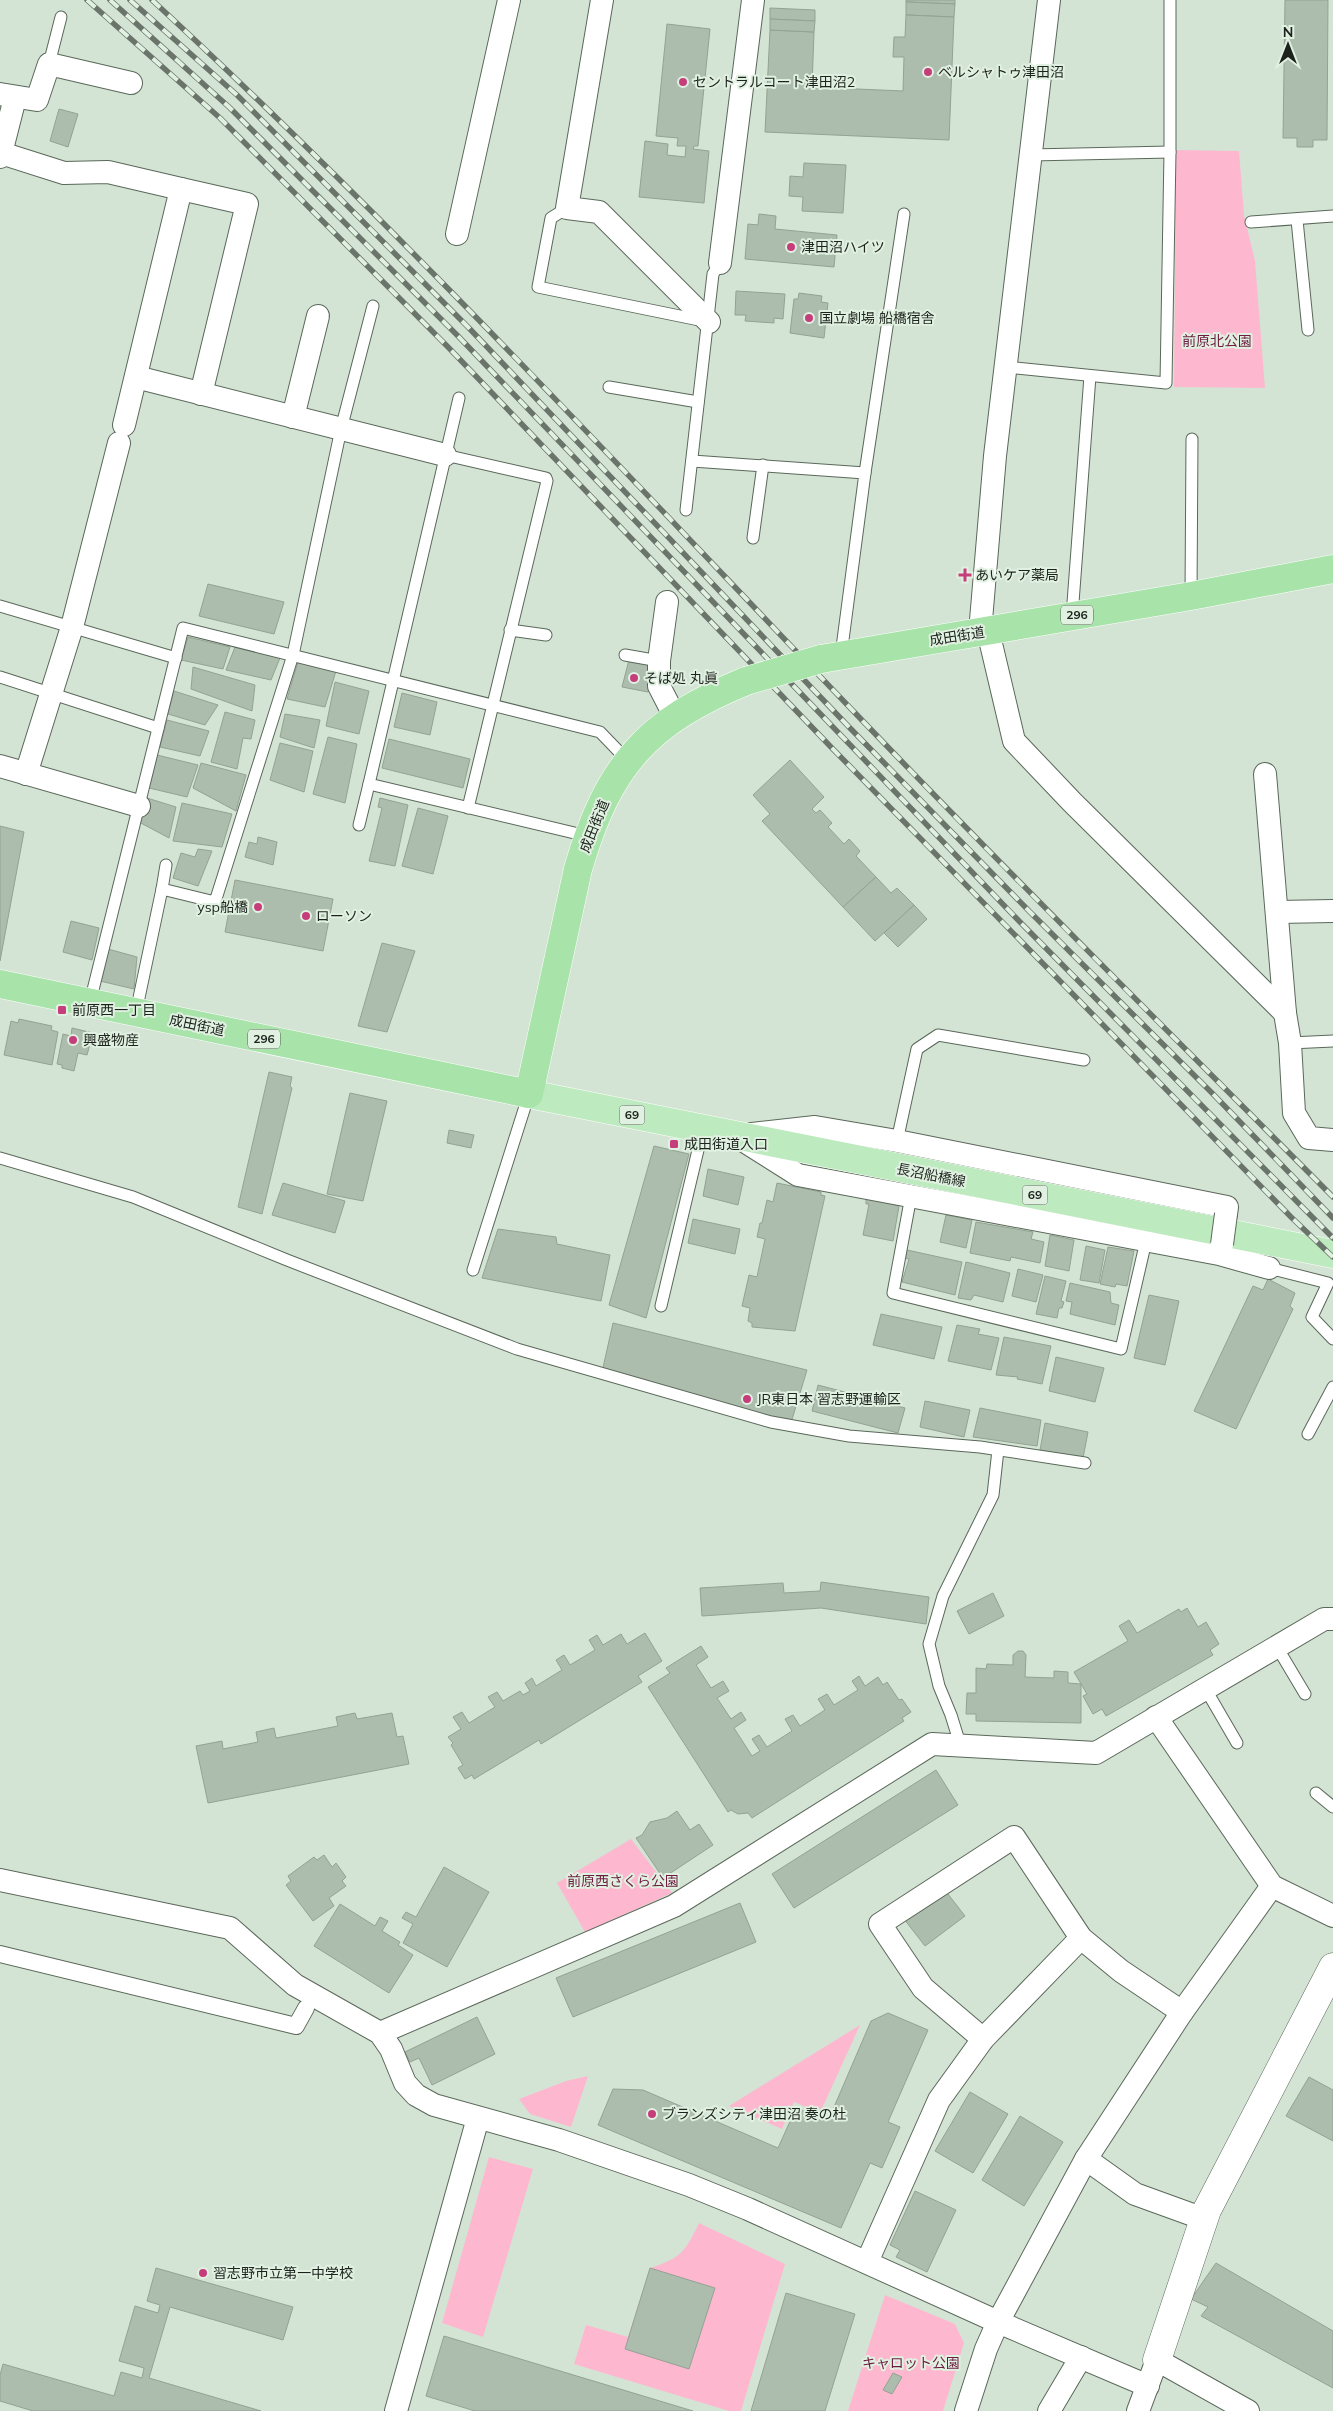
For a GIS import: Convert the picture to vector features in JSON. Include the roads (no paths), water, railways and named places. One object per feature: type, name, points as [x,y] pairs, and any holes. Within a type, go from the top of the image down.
[{"type":"highway","name":"成田街道","points":[[0,984],[529,1094],[578,869],[587,836],[605,796],[627,760],[675,717],[709,696],[746,681],[831,657],[1191,596],[1333,569]]},
{"type":"main road","name":"長沼船橋線","points":[[529,1094],[1333,1254]]},
{"type":"street","points":[[457,234],[509,0]]},
{"type":"street","points":[[602,0],[567,208],[599,212],[708,322]]},
{"type":"street","points":[[720,263],[753,0]]},
{"type":"street","points":[[1049,0],[995,456],[984,632],[1014,741],[1060,790],[1285,1013]]},
{"type":"street","points":[[131,82],[49,64],[37,100],[8,96],[1,155],[64,173],[108,172],[247,204],[201,394]]},
{"type":"street","points":[[26,774],[72,627],[136,377],[181,189]]},
{"type":"street","points":[[293,418],[318,316]]},
{"type":"street","points":[[136,377],[445,455]]},
{"type":"street","points":[[667,602],[659,661],[660,686],[675,717]]},
{"type":"street","points":[[0,766],[139,806]]},
{"type":"street","points":[[1265,774],[1285,1013],[1290,1043],[1294,1113],[1309,1138],[1333,1140]]},
{"type":"street","points":[[1277,912],[1333,911]]},
{"type":"street","points":[[736,1136],[815,1126],[1227,1207],[1221,1249]]},
{"type":"street","points":[[736,1136],[798,1175],[1146,1241],[1221,1249],[1269,1268]]},
{"type":"street","points":[[380,2034],[674,1906],[932,1744],[1096,1752],[1324,1619],[1333,1619]]},
{"type":"street","points":[[1156,1717],[1272,1886],[1333,1916]]},
{"type":"street","points":[[983,2038],[923,1988],[880,1924],[1014,1837],[1081,1938],[1121,1971],[1182,2012]]},
{"type":"street","points":[[0,1880],[230,1928],[295,1985],[380,2034],[391,2049],[405,2084],[416,2095],[434,2105],[559,2140],[632,2164],[748,2209],[998,2322],[1148,2386]]},
{"type":"street","points":[[966,2411],[986,2349],[998,2322],[1086,2159],[1182,2012],[1272,1886]]},
{"type":"street","points":[[867,2262],[940,2100],[983,2038],[1081,1938]]},
{"type":"street","points":[[0,1954],[296,2026],[306,2008]]},
{"type":"street","points":[[1138,2411],[1204,2219],[1333,1968]]},
{"type":"street","points":[[396,2411],[478,2118]]},
{"type":"street","points":[[1086,2159],[1135,2194],[1204,2219]]},
{"type":"street","points":[[1050,2411],[1081,2357]]},
{"type":"street","points":[[1157,2360],[1248,2411]]},
{"type":"lane","points":[[1006,367],[1166,383],[1170,152],[1170,0]]},
{"type":"lane","points":[[49,64],[61,17]]},
{"type":"lane","points":[[1031,155],[1170,152]]},
{"type":"lane","points":[[567,208],[551,218],[538,286],[708,322]]},
{"type":"lane","points":[[831,657],[865,472],[904,214]]},
{"type":"lane","points":[[1251,222],[1333,216]]},
{"type":"lane","points":[[1297,220],[1308,330]]},
{"type":"lane","points":[[686,510],[714,274],[720,263]]},
{"type":"lane","points":[[162,889],[215,902],[293,654],[341,429],[373,306]]},
{"type":"lane","points":[[1072,616],[1090,376]]},
{"type":"lane","points":[[609,386],[698,402]]},
{"type":"lane","points":[[359,825],[459,398]]},
{"type":"lane","points":[[1191,596],[1192,439]]},
{"type":"lane","points":[[445,455],[546,478],[547,481],[468,808]]},
{"type":"lane","points":[[692,461],[865,472]]},
{"type":"lane","points":[[753,538],[763,465]]},
{"type":"lane","points":[[0,606],[176,658]]},
{"type":"lane","points":[[90,1002],[183,628],[600,732],[627,760]]},
{"type":"lane","points":[[510,630],[546,636]]},
{"type":"lane","points":[[625,655],[659,661]]},
{"type":"lane","points":[[0,677],[158,728]]},
{"type":"lane","points":[[369,784],[587,836]]},
{"type":"lane","points":[[136,1012],[166,865]]},
{"type":"lane","points":[[897,1141],[917,1049],[938,1035],[1084,1060]]},
{"type":"lane","points":[[1290,1043],[1333,1041]]},
{"type":"lane","points":[[473,1270],[529,1094]]},
{"type":"lane","points":[[661,1306],[703,1129]]},
{"type":"lane","points":[[0,1158],[133,1197],[296,1264],[526,1352],[771,1422],[849,1436],[998,1450],[1085,1463]]},
{"type":"lane","points":[[911,1196],[893,1294],[1121,1349],[1146,1241]]},
{"type":"lane","points":[[1269,1268],[1328,1283],[1312,1317],[1333,1339]]},
{"type":"lane","points":[[1308,1434],[1333,1387]]},
{"type":"lane","points":[[960,1744],[952,1715],[939,1686],[929,1644],[943,1596],[993,1495],[998,1450]]},
{"type":"lane","points":[[1277,1647],[1305,1694]]},
{"type":"lane","points":[[1205,1688],[1237,1743]]},
{"type":"lane","points":[[1316,1793],[1333,1807]]},
{"type":"railway","points":[[87,0],[220,118],[448,347],[829,745],[1291,1217],[1333,1257]]},
{"type":"railway","points":[[110,0],[229,107],[458,336],[1020,922],[1333,1238]]},
{"type":"railway","points":[[130,0],[237,95],[468,327],[849,727],[1030,912],[1213,1094],[1333,1218]]},
{"type":"railway","points":[[152,0],[243,86],[422,262],[917,777],[1094,958],[1333,1197]]},
{"type":"place","name":"ベルシャトゥ津田沼","points":[[928,72]]},
{"type":"place","name":"セントラルコート津田沼2","points":[[683,82]]},
{"type":"place","name":"津田沼ハイツ","points":[[791,247]]},
{"type":"place","name":"国立劇場 船橋宿舎","points":[[809,318]]},
{"type":"place","name":"あいケア薬局","points":[[965,575]]},
{"type":"place","name":"そば処 丸眞","points":[[634,678]]},
{"type":"place","name":"ysp船橋","points":[[258,907]]},
{"type":"place","name":"ローソン","points":[[306,916]]},
{"type":"place","name":"前原西一丁目","points":[[62,1010]]},
{"type":"place","name":"興盛物産","points":[[73,1040]]},
{"type":"place","name":"成田街道入口","points":[[674,1144]]},
{"type":"place","name":"JR東日本 習志野運輸区","points":[[747,1399]]},
{"type":"place","name":"ブランズシティ津田沼 奏の杜","points":[[652,2114]]},
{"type":"place","name":"習志野市立第一中学校","points":[[203,2273]]},
{"type":"park label","name":"前原北公園","points":[[1217,341]]},
{"type":"park label","name":"前原西さくら公園","points":[[623,1881]]},
{"type":"park label","name":"キャロット公園","points":[[911,2363]]}]
